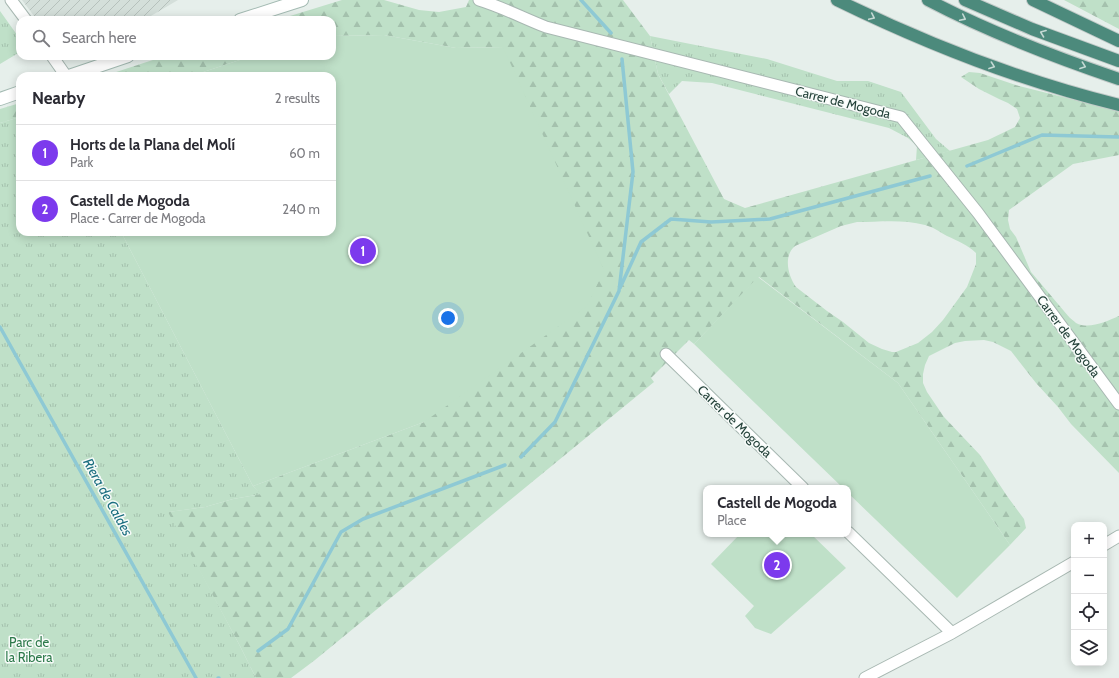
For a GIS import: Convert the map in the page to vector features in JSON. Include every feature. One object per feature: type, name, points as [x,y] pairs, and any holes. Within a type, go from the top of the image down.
[{"type":"highway","points":[[837,0],[919,38],[978,61],[1040,83],[1119,105]]},
{"type":"highway","points":[[928,0],[1019,43],[1119,79]]},
{"type":"highway","points":[[965,0],[1032,29],[1119,61]]},
{"type":"highway","points":[[1033,0],[1119,41]]},
{"type":"main road","points":[[252,16],[302,0]]},
{"type":"main road","points":[[81,72],[116,60]]},
{"type":"main road","points":[[0,99],[16,93]]},
{"type":"street","points":[[11,0],[23,16]]},
{"type":"street","name":"Carrer de Mogoda","points":[[479,0],[508,10],[525,19],[546,27],[901,117],[978,213],[1119,404]]},
{"type":"street","name":"Carrer de Mogoda","points":[[495,0],[508,10]]},
{"type":"street","points":[[55,60],[63,72]]},
{"type":"street","name":"Carrer de Mogoda","points":[[666,354],[800,485]]},
{"type":"street","points":[[851,535],[952,633]]},
{"type":"street","points":[[1107,543],[1119,536]]},
{"type":"street","points":[[865,678],[952,633],[1071,564]]},
{"type":"shaded area","points":[[22,0],[178,0],[151,16],[34,16]]},
{"type":"green space","points":[[342,0],[384,0],[419,10],[439,12],[466,7],[469,0],[623,0],[650,36],[658,74],[724,199],[745,208],[988,140],[1015,127],[1020,118],[1017,109],[979,89],[961,77],[969,72],[980,73],[1019,86],[1119,111],[1119,155],[1073,164],[1009,210],[1008,220],[1010,229],[1016,237],[1031,272],[1076,323],[1087,326],[1098,324],[1119,316],[1119,473],[1071,424],[1011,351],[993,342],[984,340],[965,341],[955,343],[929,356],[923,374],[923,383],[927,392],[944,417],[980,455],[1024,519],[1026,528],[1010,545],[898,383],[759,277],[694,344],[689,340],[651,378],[654,382],[315,660],[291,678],[256,678],[168,512],[205,507],[233,499],[261,494],[253,486],[424,422],[503,47],[456,48],[384,35],[336,36],[336,16],[290,16]],"holes":[[[900,221],[917,223],[934,228],[963,243],[976,253],[976,264],[967,287],[943,320],[932,332],[918,343],[896,352],[892,352],[869,343],[796,287],[789,272],[788,260],[791,250],[795,246],[841,226],[857,222]]]},
{"type":"green space","points":[[1064,0],[1119,0],[1119,29]]},
{"type":"green space","points":[[0,11],[16,33],[16,54],[0,64]]},
{"type":"green space","points":[[384,35],[456,48],[503,47],[604,270],[587,306],[424,422],[253,486],[123,236],[336,236],[336,72],[203,72],[240,60],[336,60],[336,36]]},
{"type":"green space","points":[[650,36],[767,59],[837,81],[868,81],[901,92],[936,139],[950,151],[916,160],[917,146],[908,138],[889,128],[712,83],[682,81],[669,94],[658,74]]},
{"type":"green space","points":[[153,60],[240,60],[203,72],[116,72]]},
{"type":"green space","points":[[16,104],[16,118],[0,123],[0,109]]},
{"type":"green space","name":"Parc de la Ribera","points":[[16,118],[16,236],[123,236],[253,486],[262,494],[233,499],[205,507],[169,512],[256,678],[0,678],[0,123]]},
{"type":"green space","points":[[758,277],[898,383],[1010,545],[957,598],[851,496],[851,485],[840,485],[694,344]]},
{"type":"green space","points":[[737,537],[814,537],[846,568],[771,634],[755,628],[745,616],[754,606],[711,564]]},
{"type":"waterway","points":[[581,0],[611,33]]},
{"type":"waterway","points":[[521,457],[555,422],[619,291],[633,172],[622,59]]},
{"type":"waterway","points":[[967,166],[1042,135],[1118,137]]},
{"type":"waterway","points":[[620,288],[641,242],[671,219],[711,222],[770,219],[930,176]]},
{"type":"waterway","name":"Riera de Caldes","points":[[0,327],[196,678]]},
{"type":"waterway","points":[[258,651],[288,629],[341,532],[363,519],[505,465]]},
{"type":"place","name":"Horts de la Plana del Molí","points":[[363,251]]},
{"type":"place","name":"Castell de Mogoda","points":[[777,565]]}]
